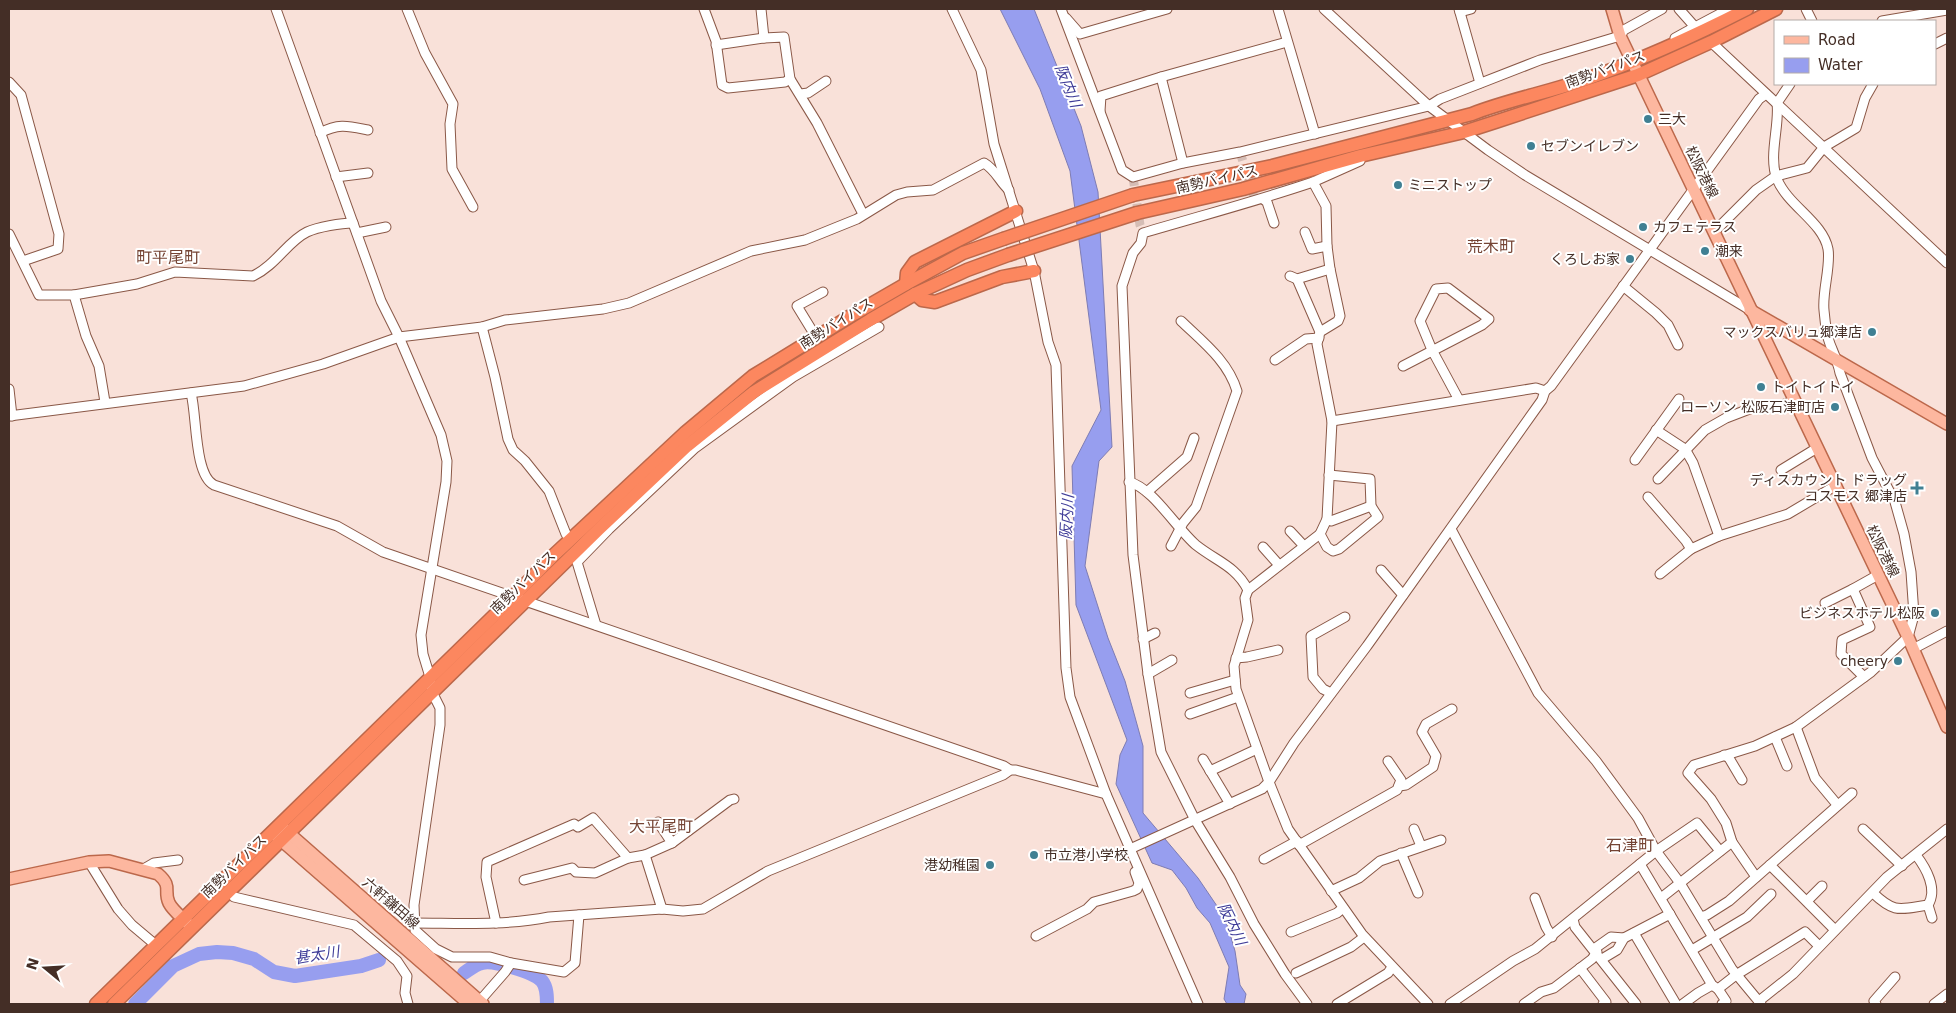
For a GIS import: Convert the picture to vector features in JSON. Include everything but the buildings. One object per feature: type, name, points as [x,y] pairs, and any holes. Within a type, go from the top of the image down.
[{"type":"highway","name":"南勢バイパス","points":[[280,833],[432,692],[518,600],[555,554],[686,432],[753,376],[906,284],[963,253],[1133,195],[1272,166],[1472,114],[1492,106],[1588,79],[1673,45],[1747,9]]},
{"type":"highway","name":"南勢バイパス","points":[[114,1004],[188,924],[280,833],[430,677],[518,600],[686,446],[754,392],[870,320],[915,294],[967,270],[1137,213],[1243,189],[1360,156],[1464,132],[1638,75],[1711,42],[1776,9]]},
{"type":"highway","points":[[906,284],[907,273],[915,262],[1016,211]]},
{"type":"highway","points":[[915,294],[922,300],[935,302],[1002,276],[1034,271]]},
{"type":"highway","name":"南勢バイパス","points":[[96,1004],[188,924]]},
{"type":"main road","name":"松阪港線","points":[[1612,9],[1620,36],[1638,75],[1908,637],[1947,727]]},
{"type":"main road","points":[[1750,310],[1947,424]]},
{"type":"main road","name":"六軒鎌田線","points":[[280,833],[477,1004]]},
{"type":"main road","points":[[9,879],[90,862],[109,861],[158,874],[168,886],[168,902],[188,924]]},
{"type":"street","points":[[276,9],[381,301],[399,337],[441,435],[447,461],[446,482],[421,635],[423,654],[430,677],[432,692],[440,708],[440,725],[414,905],[415,930],[436,949],[452,957],[490,957],[511,963],[564,972],[575,963],[579,915]]},
{"type":"street","points":[[407,9],[425,53],[453,104],[450,124],[452,169],[473,207]]},
{"type":"street","points":[[704,9],[716,45],[722,85],[728,88],[785,82],[790,79]]},
{"type":"street","points":[[761,9],[764,38]]},
{"type":"street","points":[[952,9],[981,70],[994,144],[1034,271],[1048,342],[1056,365],[1066,668],[1070,697],[1106,794],[1132,849],[1134,859],[1198,1004]]},
{"type":"street","points":[[1062,11],[1080,34],[1167,9]]},
{"type":"street","points":[[1278,9],[1315,134]]},
{"type":"street","points":[[1324,9],[1429,106],[1464,132],[1525,175],[1750,310]]},
{"type":"street","points":[[1472,9],[1460,10],[1480,83]]},
{"type":"street","points":[[1062,11],[1100,116],[1122,170],[1133,178],[1183,163],[1315,134],[1429,106],[1440,99],[1540,60],[1620,36],[1624,30],[1662,9]]},
{"type":"street","points":[[1679,9],[1695,27]]},
{"type":"street","points":[[1673,45],[1670,40],[1729,9]]},
{"type":"street","points":[[1888,20],[1946,10]]},
{"type":"street","points":[[716,45],[784,37],[790,79],[801,94],[863,214]]},
{"type":"street","points":[[1100,116],[1101,96],[1161,77],[1287,42]]},
{"type":"street","points":[[1711,42],[1947,263]]},
{"type":"street","points":[[1161,77],[1183,163]]},
{"type":"street","points":[[801,94],[808,93],[826,81]]},
{"type":"street","points":[[9,82],[20,95],[24,106],[59,234],[58,249],[23,261]]},
{"type":"street","points":[[1756,877],[1732,842],[1726,823],[1711,799],[1688,772],[1694,765],[1775,737],[1796,727],[1864,677],[1908,637],[1914,615],[1911,572],[1904,534],[1895,502],[1872,458],[1840,373],[1838,360],[1829,343],[1824,308],[1828,250],[1821,231],[1790,201],[1776,176],[1774,143],[1778,110],[1777,102],[1789,85]]},
{"type":"street","points":[[1714,232],[1756,190],[1776,176],[1807,168],[1824,147],[1856,128],[1865,98],[1872,85]]},
{"type":"street","points":[[1132,849],[1262,789],[1269,782],[1542,400],[1545,390],[1551,386],[1759,99],[1766,94]]},
{"type":"street","points":[[320,133],[332,127],[346,125],[368,130]]},
{"type":"street","points":[[1307,1004],[1285,974],[1254,924],[1230,878],[1193,821],[1161,752],[1143,639],[1133,555],[1122,286],[1133,254],[1141,243],[1143,233],[1217,210],[1263,199],[1313,182],[1361,160],[1360,156]]},
{"type":"street","points":[[9,389],[11,416],[105,402],[191,394],[244,386],[323,364],[399,337],[482,327],[505,320],[603,309],[629,303],[751,252],[805,240],[856,220],[896,195],[932,190],[984,164],[993,168],[1008,190]]},
{"type":"street","points":[[336,177],[368,173]]},
{"type":"street","points":[[1274,360],[1306,339],[1319,335],[1338,321],[1340,316],[1327,246],[1326,206],[1313,182]]},
{"type":"street","points":[[1263,199],[1274,223]]},
{"type":"street","points":[[9,234],[39,295],[74,295],[137,284],[175,272],[253,276],[262,272],[307,232],[344,223],[353,223]]},
{"type":"street","points":[[357,232],[386,226]]},
{"type":"street","points":[[1305,232],[1312,249],[1327,246]]},
{"type":"street","points":[[1330,269],[1294,278],[1319,335],[1317,344],[1332,421],[1327,520],[1320,534],[1248,590],[1245,598],[1248,620],[1234,666],[1235,680],[1238,697],[1288,829],[1364,937],[1428,1004]]},
{"type":"street","points":[[1623,286],[1668,325],[1678,345]]},
{"type":"street","points":[[1403,366],[1432,350],[1482,326],[1489,319],[1448,288],[1436,289],[1420,322],[1432,350],[1459,400]]},
{"type":"street","points":[[816,337],[797,306],[823,292]]},
{"type":"street","points":[[74,295],[86,336],[99,366],[105,402]]},
{"type":"street","points":[[1171,546],[1183,522],[1196,507],[1237,391],[1233,379],[1213,352],[1181,321]]},
{"type":"street","points":[[482,327],[508,439],[513,450],[549,491],[566,534]]},
{"type":"street","points":[[596,625],[577,562],[609,529],[696,448],[793,377],[879,327]]},
{"type":"street","points":[[1332,421],[1536,388],[1545,390]]},
{"type":"street","points":[[191,394],[200,463],[208,483],[337,526],[383,552],[518,600],[831,705],[1004,766],[1010,770]]},
{"type":"street","points":[[1635,460],[1679,399]]},
{"type":"street","points":[[1658,480],[1685,449],[1705,430],[1726,418],[1752,408],[1779,406],[1794,401]]},
{"type":"street","points":[[1656,430],[1685,449],[1719,536]]},
{"type":"street","points":[[1147,492],[1187,457],[1194,438]]},
{"type":"street","points":[[1781,470],[1817,448]]},
{"type":"street","points":[[1320,534],[1327,546],[1333,551],[1339,549],[1378,517],[1371,506],[1370,479],[1329,475]]},
{"type":"street","points":[[1129,482],[1137,484],[1147,492],[1180,529],[1202,549],[1238,574],[1248,590]]},
{"type":"street","points":[[1660,574],[1690,549],[1719,536],[1788,514],[1835,486]]},
{"type":"street","points":[[1648,497],[1686,541],[1690,549]]},
{"type":"street","points":[[1327,520],[1371,506]]},
{"type":"street","points":[[1451,529],[1538,693],[1596,761],[1638,818],[1656,851],[1680,883],[1736,975],[1760,1003],[1793,974],[1887,877],[1947,830]]},
{"type":"street","points":[[1290,531],[1304,546]]},
{"type":"street","points":[[1263,547],[1279,565]]},
{"type":"street","points":[[1381,570],[1403,594]]},
{"type":"street","points":[[1824,603],[1878,575]]},
{"type":"street","points":[[1853,589],[1870,626],[1842,640],[1841,654],[1864,677]]},
{"type":"street","points":[[1331,693],[1323,689],[1313,677],[1311,636],[1345,617]]},
{"type":"street","points":[[1913,648],[1947,630]]},
{"type":"street","points":[[1143,639],[1155,633]]},
{"type":"street","points":[[1236,658],[1278,650]]},
{"type":"street","points":[[1148,674],[1172,660]]},
{"type":"street","points":[[1190,693],[1235,680]]},
{"type":"street","points":[[1190,714],[1238,697]]},
{"type":"street","points":[[1399,786],[1406,785],[1433,767],[1436,756],[1422,732],[1426,724],[1452,709]]},
{"type":"street","points":[[1796,727],[1815,778],[1835,802]]},
{"type":"street","points":[[1775,737],[1787,766]]},
{"type":"street","points":[[1210,771],[1257,749]]},
{"type":"street","points":[[1724,755],[1729,758],[1742,780]]},
{"type":"street","points":[[1203,759],[1230,804]]},
{"type":"street","points":[[1264,859],[1397,790],[1401,780],[1388,760]]},
{"type":"street","points":[[414,923],[496,923],[662,909],[683,911],[703,909],[768,871],[912,813],[1010,770],[1106,794]]},
{"type":"street","points":[[1701,917],[1723,906],[1852,793]]},
{"type":"street","points":[[524,880],[572,868],[576,872],[595,873],[628,858],[644,855],[672,843],[734,799]]},
{"type":"street","points":[[496,923],[486,877],[487,862],[574,824],[578,827],[593,818],[628,858]]},
{"type":"street","points":[[658,822],[672,843]]},
{"type":"street","points":[[1450,1004],[1507,965],[1535,949],[1656,851],[1697,823],[1720,851]]},
{"type":"street","points":[[1414,829],[1421,846]]},
{"type":"street","points":[[1863,829],[1902,866]]},
{"type":"street","points":[[1331,890],[1359,878],[1380,861],[1441,840]]},
{"type":"street","points":[[1661,898],[1732,842]]},
{"type":"street","points":[[1401,853],[1418,893]]},
{"type":"street","points":[[1873,893],[1886,906],[1896,909],[1928,905],[1932,899],[1932,894],[1928,871],[1916,854]]},
{"type":"street","points":[[644,855],[662,909]]},
{"type":"street","points":[[1036,936],[1087,909],[1094,902],[1137,889],[1139,883],[1132,864],[1134,859]]},
{"type":"street","points":[[142,870],[154,863],[178,860]]},
{"type":"street","points":[[90,862],[118,908],[132,925],[151,941]]},
{"type":"street","points":[[1640,864],[1715,987],[1726,1001],[1722,1004]]},
{"type":"street","points":[[1770,865],[1836,930]]},
{"type":"street","points":[[1807,901],[1822,886]]},
{"type":"street","points":[[1692,950],[1747,918],[1772,894]]},
{"type":"street","points":[[234,897],[354,925],[397,961],[407,976],[405,993],[408,1004]]},
{"type":"street","points":[[1535,898],[1546,927],[1552,936]]},
{"type":"street","points":[[1928,905],[1932,918]]},
{"type":"street","points":[[1291,932],[1337,913],[1343,908]]},
{"type":"street","points":[[1524,1004],[1541,992],[1554,988],[1580,968],[1611,937],[1624,938],[1670,914]]},
{"type":"street","points":[[1573,919],[1576,927],[1636,1004]]},
{"type":"street","points":[[1682,1004],[1698,993],[1715,987],[1736,975],[1805,932],[1819,946]]},
{"type":"street","points":[[1634,933],[1676,1004]]},
{"type":"street","points":[[1296,973],[1351,947],[1364,937]]},
{"type":"street","points":[[1597,953],[1618,950],[1624,938]]},
{"type":"street","points":[[477,1004],[511,963]]},
{"type":"street","points":[[1340,1003],[1388,973],[1392,968]]},
{"type":"street","points":[[1580,968],[1606,1002],[1603,1004]]},
{"type":"street","points":[[1876,1004],[1874,1001],[1895,977]]},
{"type":"street","points":[[1934,1004],[1947,994]]},
{"type":"water","name":"阪内川","points":[[1000,9],[1034,9],[1081,126],[1098,192],[1112,447],[1099,461],[1085,566],[1108,638],[1125,681],[1143,746],[1143,813],[1198,878],[1217,906],[1228,927],[1235,951],[1240,985],[1246,994],[1244,1004],[1227,1004],[1224,999],[1229,967],[1210,923],[1197,908],[1186,888],[1172,870],[1152,863],[1116,784],[1120,755],[1127,740],[1076,605],[1072,466],[1101,410],[1070,171],[1040,89]]},
{"type":"waterway","name":"甚太川","points":[[135,1004],[173,966],[199,954],[233,953],[254,959],[274,972],[295,976],[361,966],[379,960]]},
{"type":"waterway","name":"甚太川","points":[[464,973],[478,964],[495,963],[531,974],[544,983],[547,1004]]},
{"type":"tunnel","points":[[1240,152],[1255,200]]},
{"type":"tunnel","points":[[1133,177],[1140,225],[1143,233]]},
{"type":"place","name":"三大","points":[[1648,119]]},
{"type":"place","name":"セブンイレブン","points":[[1531,146]]},
{"type":"place","name":"ミニストップ","points":[[1398,185]]},
{"type":"place","name":"カフェテラス","points":[[1643,227]]},
{"type":"place","name":"潮来","points":[[1705,251]]},
{"type":"place","name":"くろしお家","points":[[1630,259]]},
{"type":"place","name":"マックスバリュ郷津店","points":[[1872,332]]},
{"type":"place","name":"トイトイトイ","points":[[1761,387]]},
{"type":"place","name":"ローソン 松阪石津町店","points":[[1835,407]]},
{"type":"place","name":"ディスカウント ドラッグ コスモス 郷津店","points":[[1917,488]]},
{"type":"place","name":"ビジネスホテル松阪","points":[[1935,613]]},
{"type":"place","name":"cheery","points":[[1898,661]]},
{"type":"place","name":"市立港小学校","points":[[1034,855]]},
{"type":"place","name":"港幼稚園","points":[[990,865]]},
{"type":"district","name":"荒木町","points":[[1491,246]]},
{"type":"district","name":"町平尾町","points":[[168,257]]},
{"type":"district","name":"大平尾町","points":[[661,826]]},
{"type":"district","name":"石津町","points":[[1630,845]]}]
